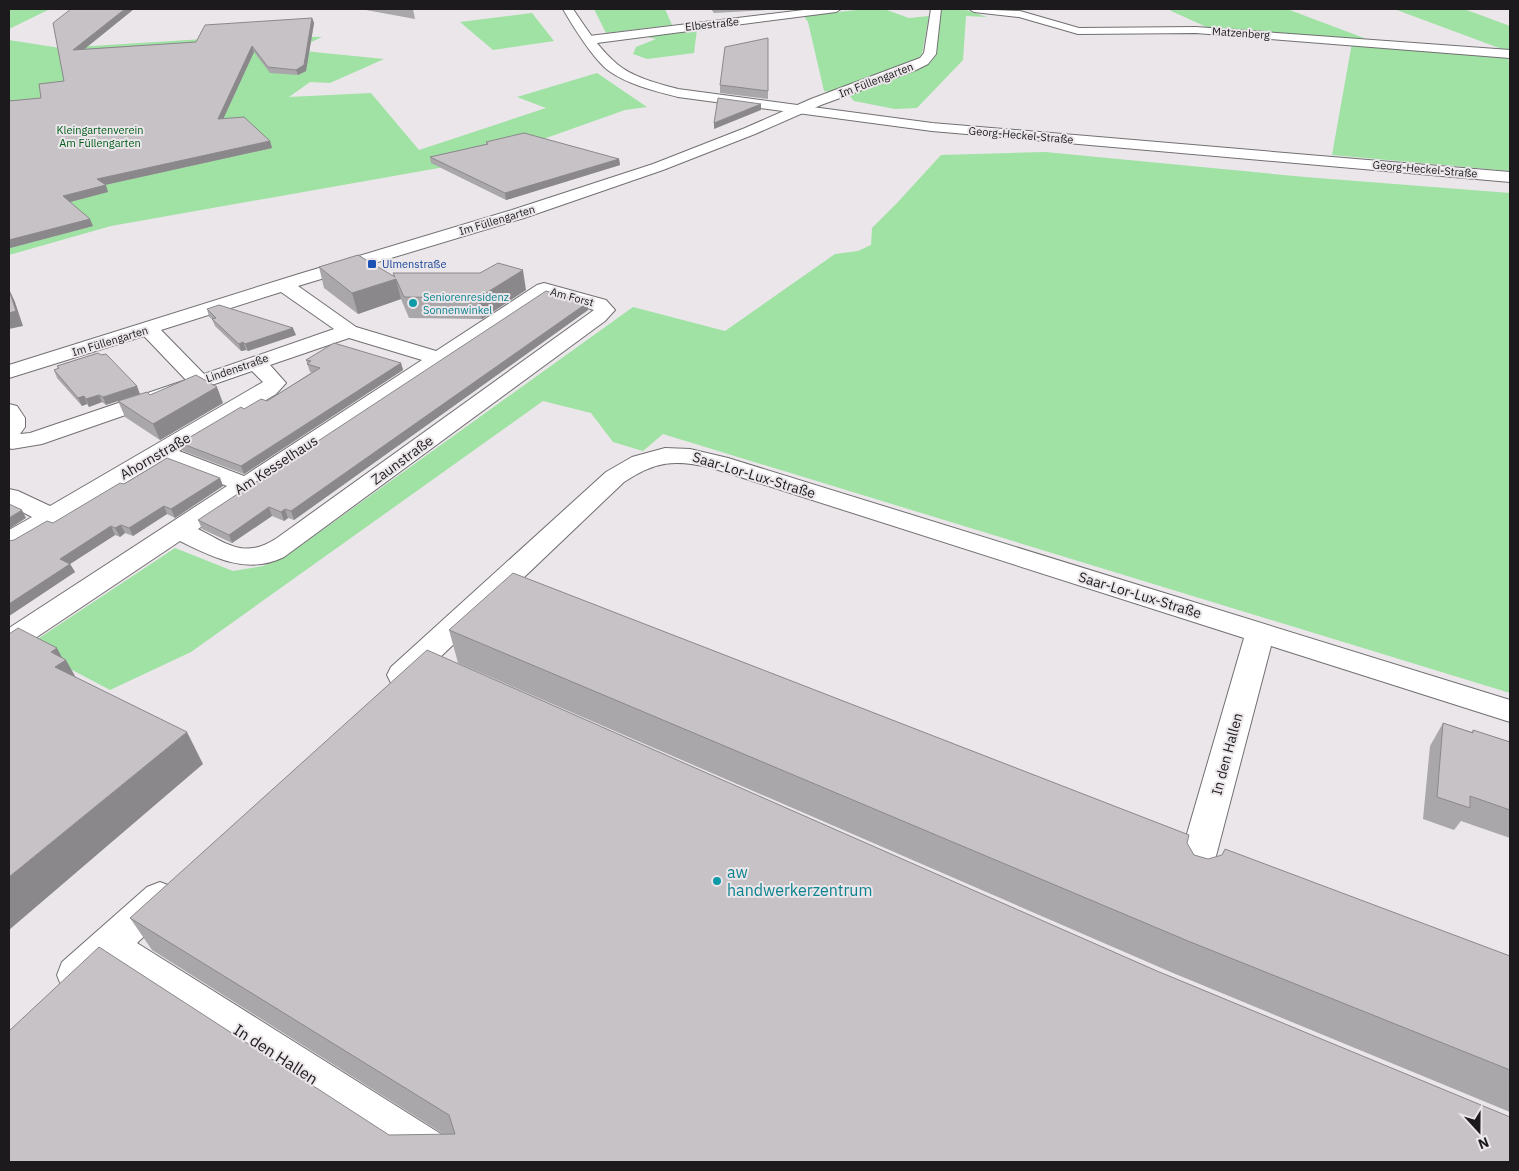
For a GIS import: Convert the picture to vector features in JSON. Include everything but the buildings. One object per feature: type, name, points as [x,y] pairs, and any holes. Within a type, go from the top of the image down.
[{"type":"street","name":"Georg-Heckel-Straße","points":[[568,9],[589,40],[613,68],[648,85],[678,93],[932,127],[1510,177]]},
{"type":"street","points":[[742,9],[750,20]]},
{"type":"street","name":"Elbestraße","points":[[589,40],[836,9]]},
{"type":"street","name":"Im Füllengarten","points":[[9,372],[284,285],[492,222],[658,167],[924,61],[930,54],[936,9]]},
{"type":"street","name":"Matzenberg","points":[[974,9],[1020,14],[1078,31],[1196,30],[1510,54]]},
{"type":"street","points":[[284,285],[349,331],[438,358]]},
{"type":"street","name":"Am Forst","points":[[544,289],[599,304]]},
{"type":"street","name":"Am Kesselhaus","points":[[9,642],[544,289]]},
{"type":"street","name":"Zaunstraße","points":[[178,530],[237,557],[251,558],[269,554],[315,524],[598,317],[604,310],[599,304]]},
{"type":"street","points":[[148,329],[200,381]]},
{"type":"street","name":"Lindenstraße","points":[[10,440],[34,439],[349,331]]},
{"type":"street","name":"Ahornstraße","points":[[9,540],[268,389],[275,383],[255,362]]},
{"type":"street","points":[[9,411],[14,418],[14,427],[10,440]]},
{"type":"street","points":[[161,453],[246,485]]},
{"type":"street","name":"Saar-Lor-Lux-Straße","points":[[381,694],[615,477],[633,464],[649,458],[685,454],[729,466],[1510,711]]},
{"type":"street","points":[[9,496],[51,516]]},
{"type":"street","name":"In den Hallen","points":[[1193,875],[1260,633]]},
{"type":"street","points":[[418,660],[448,672]]},
{"type":"street","points":[[59,992],[180,880]]},
{"type":"street","name":"In den Hallen","points":[[108,946],[444,1162]]},
{"type":"green space","points":[[9,9],[50,9],[9,29]]},
{"type":"green space","points":[[594,9],[665,9],[672,25],[606,33]]},
{"type":"green space","points":[[865,9],[884,9],[909,18],[929,16],[922,54],[917,60],[832,92],[824,91],[808,22],[804,16]]},
{"type":"green space","points":[[941,9],[966,10],[987,17],[966,16],[963,60],[917,108],[895,109],[854,101],[848,94],[931,62],[936,55]]},
{"type":"green space","points":[[1167,9],[1287,9],[1372,41],[1213,30]]},
{"type":"green space","points":[[1394,9],[1464,9],[1510,26],[1510,52]]},
{"type":"green space","points":[[532,13],[554,41],[493,50],[460,22]]},
{"type":"green space","points":[[697,29],[694,53],[647,59],[633,54],[636,47],[656,39],[639,35]]},
{"type":"green space","name":"Kleingartenverein Am Füllengarten","points":[[252,36],[322,37],[294,50],[384,59],[330,83],[310,82],[289,97],[371,93],[419,150],[546,108],[517,97],[597,73],[647,107],[625,110],[484,160],[111,226],[9,255],[9,40],[60,48]]},
{"type":"green space","points":[[1352,43],[1508,56],[1510,72],[1510,171],[1332,155]]},
{"type":"green space","points":[[1045,152],[1305,177],[1510,193],[1510,693],[663,434],[643,451],[613,442],[591,413],[543,401],[191,652],[110,690],[42,654],[9,658],[175,548],[233,571],[263,566],[285,557],[633,307],[725,331],[835,254],[858,251],[871,245],[872,228],[941,155]]},
{"type":"place","name":"Ulmenstraße","points":[[372,264]]},
{"type":"place","name":"Seniorenresidenz Sonnenwinkel","points":[[413,303]]},
{"type":"place","name":"aw handwerkerzentrum","points":[[717,881]]}]
